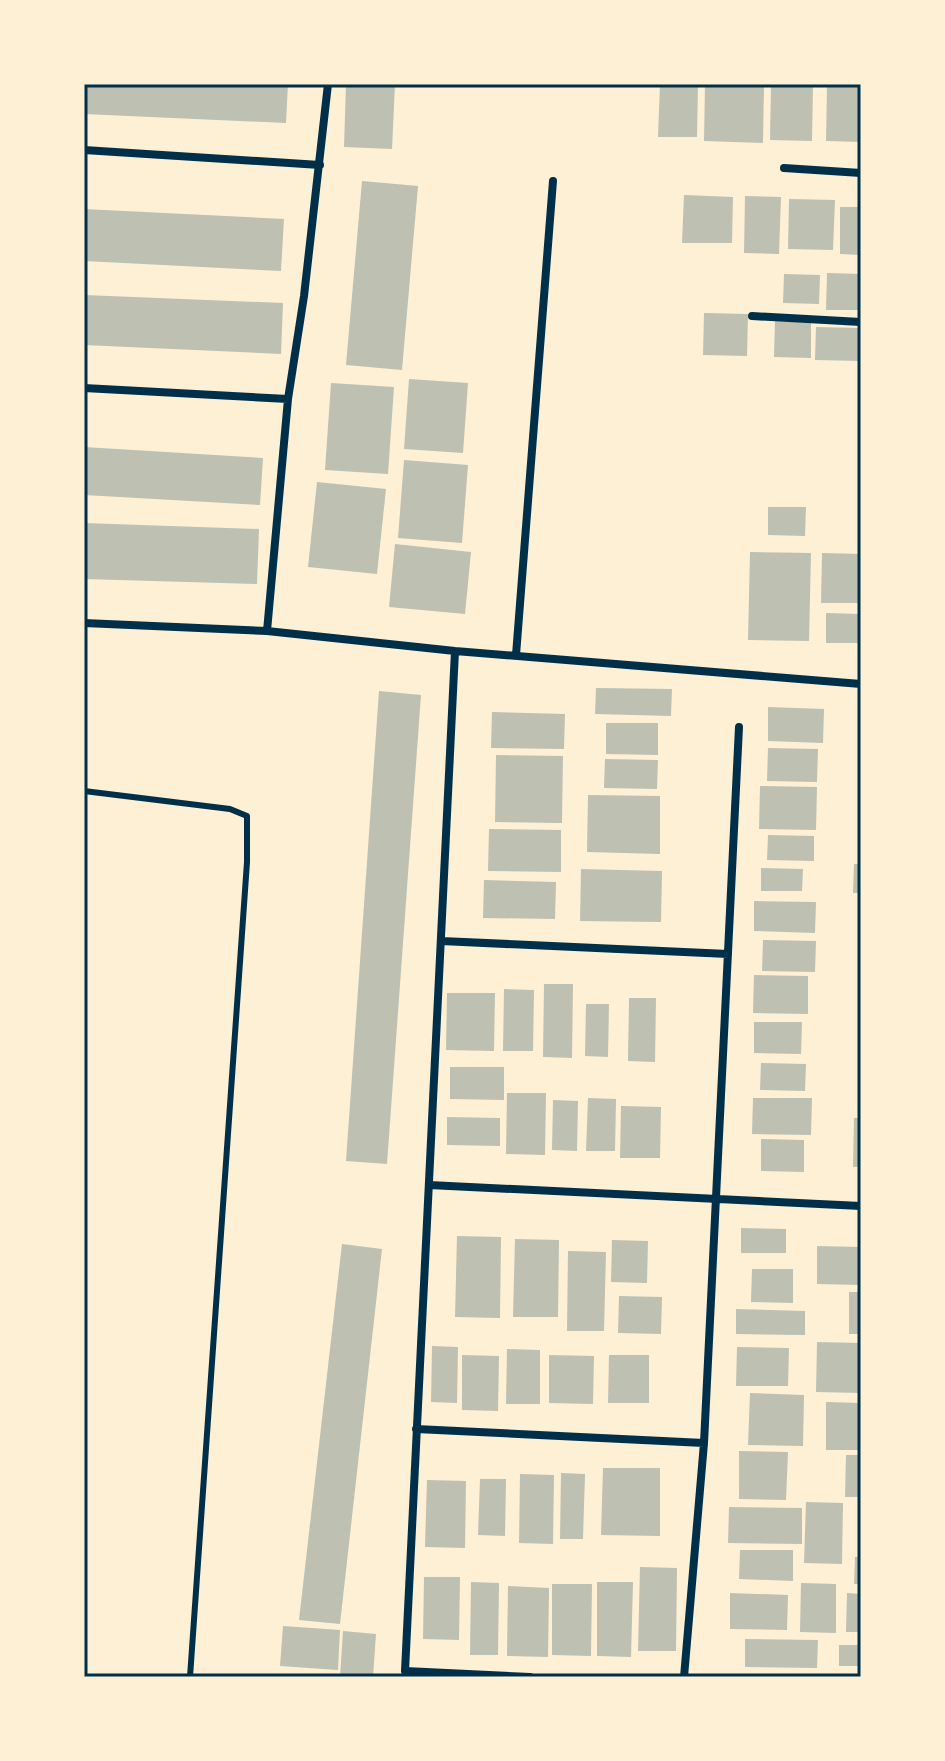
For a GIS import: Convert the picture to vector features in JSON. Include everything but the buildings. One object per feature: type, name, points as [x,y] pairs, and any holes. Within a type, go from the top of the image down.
[{"type":"street","points":[[267,631],[288,399],[304,296],[328,84]]},
{"type":"street","points":[[84,150],[320,165]]},
{"type":"street","points":[[784,168],[861,173]]},
{"type":"street","points":[[516,655],[553,181]]},
{"type":"street","points":[[752,316],[861,322]]},
{"type":"street","points":[[84,388],[288,399]]},
{"type":"street","points":[[84,623],[267,631],[455,651],[861,684]]},
{"type":"street","points":[[455,651],[405,1671],[530,1677]]},
{"type":"street","points":[[684,1677],[704,1443],[739,727]]},
{"type":"street","points":[[441,941],[728,954]]},
{"type":"street","points":[[429,1185],[861,1206]]},
{"type":"street","points":[[416,1429],[704,1443]]},
{"type":"lane","points":[[84,791],[230,809],[247,816],[246,878],[190,1677]]}]
